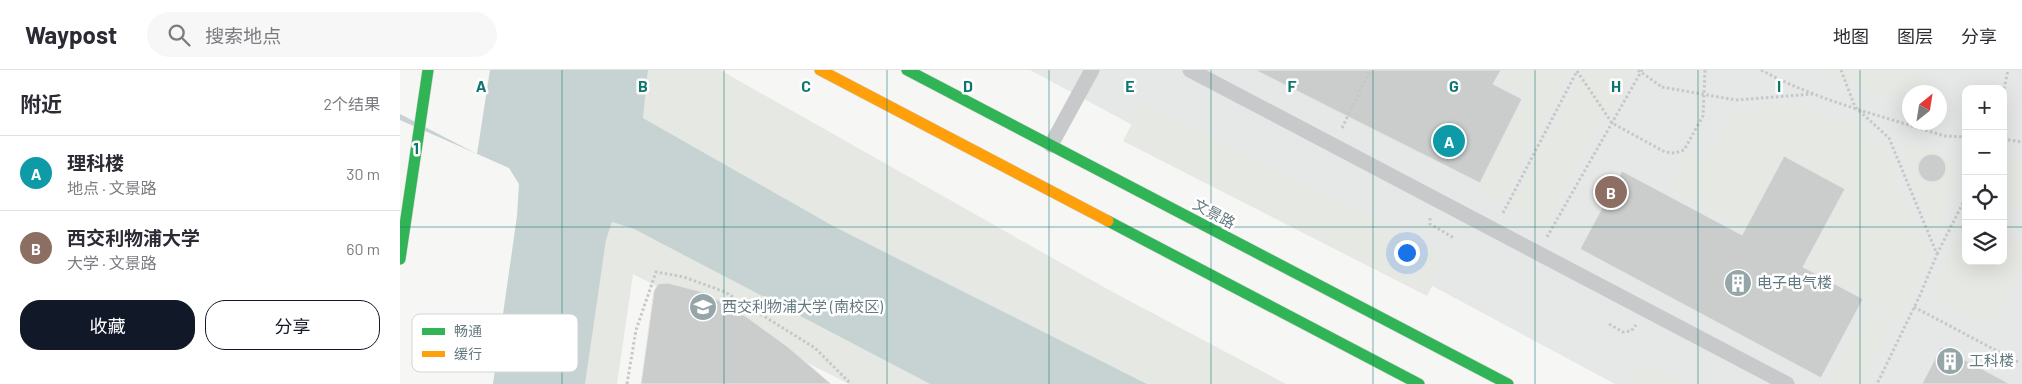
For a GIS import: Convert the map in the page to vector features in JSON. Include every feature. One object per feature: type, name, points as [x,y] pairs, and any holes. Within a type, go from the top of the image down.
[{"type":"main road","points":[[400,259],[428,70]]},
{"type":"main road","points":[[820,70],[1419,384]]},
{"type":"main road","name":"文景路","points":[[907,70],[1508,384]]},
{"type":"lane","points":[[1052,146],[1092,70]]},
{"type":"lane","points":[[1190,70],[1788,384]]},
{"type":"path","points":[[1333,145],[1370,70]]},
{"type":"path","points":[[1494,230],[1577,70],[1612,123],[1665,152],[1675,153],[1684,150],[1703,116],[1705,70]]},
{"type":"path","points":[[1761,70],[1779,80],[1814,94],[1944,136],[1962,137]]},
{"type":"path","points":[[1841,70],[1856,107],[1890,138],[1937,254]]},
{"type":"path","points":[[2005,85],[2008,70]]},
{"type":"path","points":[[1538,253],[1640,71],[1662,87],[1736,100],[1814,94]]},
{"type":"path","points":[[2007,140],[2022,142]]},
{"type":"path","points":[[1876,384],[1962,205]]},
{"type":"path","points":[[627,384],[636,330],[656,272],[684,277],[724,292],[815,348],[851,384]]},
{"type":"path","points":[[1914,307],[2018,362]]},
{"type":"shaded area","points":[[400,70],[648,70],[643,118],[835,227],[1147,384],[930,384],[634,229],[612,222],[606,240],[585,384],[493,384],[495,372],[578,372],[578,314],[503,314],[517,216],[519,184],[509,168],[400,120]]},
{"type":"shaded area","points":[[648,70],[720,70],[1109,290],[1286,384],[1147,384],[835,227],[643,118]]},
{"type":"shaded area","points":[[1030,70],[2022,70],[2022,384],[1615,384]]},
{"type":"shaded area","points":[[1504,70],[1570,70],[1500,203],[1479,191],[1525,97],[1498,82]]},
{"type":"shaded area","points":[[1583,70],[1630,70],[1546,230],[1509,210]]},
{"type":"shaded area","points":[[1806,70],[1921,70],[1923,78],[1933,85],[1902,85],[1902,101]]},
{"type":"shaded area","points":[[1143,102],[1447,257],[1427,296],[1123,141]]},
{"type":"shaded area","points":[[1795,106],[1854,125],[1881,142],[1928,254],[1901,320],[1806,266],[1847,189],[1783,153],[1742,230],[1665,188],[1687,150],[1705,159],[1731,110]]},
{"type":"shaded area","points":[[1900,143],[1940,151],[1958,179],[1933,231]]},
{"type":"shaded area","points":[[2007,155],[2022,157],[2022,194],[2007,222]]},
{"type":"shaded area","points":[[612,222],[634,229],[930,384],[849,384],[633,274],[617,384],[584,384],[606,239]]},
{"type":"shaded area","points":[[1962,231],[1962,265],[2007,265],[2007,240],[2022,248],[2022,268],[1994,326],[1932,294],[1938,276]]},
{"type":"shaded area","points":[[1863,312],[1892,328],[1863,384],[1838,384],[1828,378]]},
{"type":"shaded area","points":[[1643,362],[1683,384],[1632,384]]},
{"type":"pier","points":[[400,70],[490,70],[477,154],[400,114]]},
{"type":"building","points":[[1255,70],[1501,70],[1493,84],[1522,99],[1480,183]]},
{"type":"building","points":[[1932,154],[1942,158],[1946,168],[1942,178],[1932,182],[1922,178],[1918,168],[1922,158]]},
{"type":"building","name":"电子电气楼","points":[[1784,156],[1845,189],[1803,267],[1863,299],[1821,378],[1580,249],[1622,171],[1742,235]]},
{"type":"building","points":[[668,283],[706,293],[748,318],[788,347],[831,384],[641,384],[654,291],[658,284]]},
{"type":"building","name":"工科楼","points":[[1941,347],[2010,384],[1922,384]]},
{"type":"traffic: fast","points":[[400,259],[428,70]]},
{"type":"traffic: fast","points":[[907,70],[1508,384]]},
{"type":"traffic: fast","points":[[1108,221],[1419,384]]},
{"type":"traffic: slow","points":[[820,70],[1108,221]]},
{"type":"place","name":"理科楼","points":[[1449,141]]},
{"type":"place","name":"西交利物浦大学","points":[[1611,192]]},
{"type":"place","name":"电子电气楼","points":[[1738,283]]},
{"type":"place","name":"西交利物浦大学 (南校区)","points":[[703,307]]},
{"type":"place","name":"工科楼","points":[[1950,361]]}]
